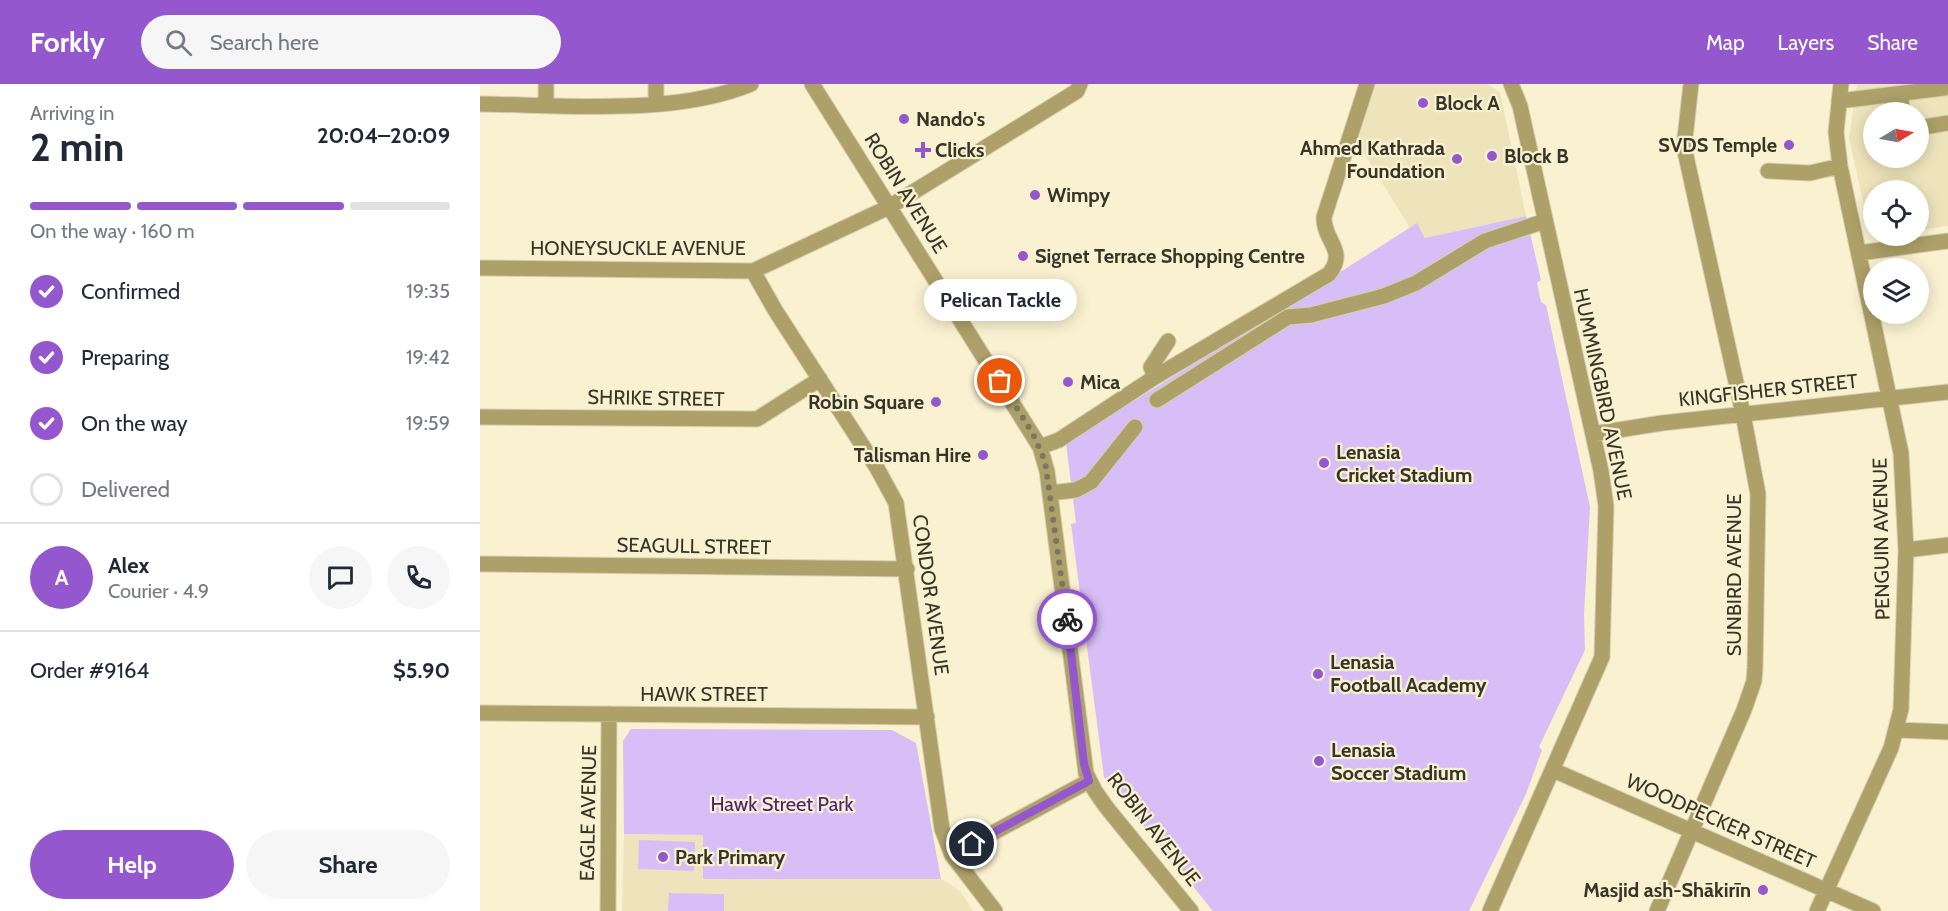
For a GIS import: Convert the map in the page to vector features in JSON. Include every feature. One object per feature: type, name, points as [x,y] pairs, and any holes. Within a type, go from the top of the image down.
[{"type":"street","points":[[546,84],[546,105]]},
{"type":"street","points":[[656,84],[656,104]]},
{"type":"street","points":[[480,104],[656,104],[704,99],[751,84]]},
{"type":"street","name":"ROBIN AVENUE","points":[[812,84],[1040,447],[1045,461],[1050,493],[1084,764],[1089,781],[1107,808],[1191,911]]},
{"type":"street","name":"HONEYSUCKLE AVENUE","points":[[480,268],[753,271],[889,207],[1077,91],[1080,84]]},
{"type":"street","points":[[1040,447],[1059,440],[1155,377],[1329,274],[1335,267],[1337,258],[1335,248],[1324,227],[1324,217],[1367,84]]},
{"type":"street","name":"HUMMINGBIRD AVENUE","points":[[1490,911],[1591,684],[1604,648],[1606,506],[1593,434],[1520,106],[1511,84]]},
{"type":"street","name":"SUNBIRD AVENUE","points":[[1657,911],[1744,710],[1754,681],[1759,512],[1754,469],[1743,414],[1684,147],[1691,84]]},
{"type":"street","name":"PENGUIN AVENUE","points":[[1817,911],[1897,730],[1900,709],[1906,550],[1901,453],[1840,166],[1836,132],[1841,84]]},
{"type":"street","points":[[1839,101],[1944,88]]},
{"type":"street","points":[[1900,94],[1901,102]]},
{"type":"street","points":[[1929,126],[1948,123]]},
{"type":"street","points":[[1768,171],[1810,173],[1840,166]]},
{"type":"street","points":[[1157,400],[1288,317],[1311,315],[1384,296],[1416,283],[1485,241],[1545,221]]},
{"type":"street","points":[[1859,253],[1948,242]]},
{"type":"street","name":"CONDOR AVENUE","points":[[753,271],[877,468],[896,503],[939,810],[945,838],[952,855],[994,910]]},
{"type":"street","points":[[1155,377],[1150,367],[1168,341]]},
{"type":"street","name":"SHRIKE STREET","points":[[480,417],[757,419],[820,379]]},
{"type":"street","name":"KINGFISHER STREET","points":[[1593,434],[1662,423],[1948,392]]},
{"type":"street","points":[[1050,493],[1076,490],[1091,482],[1135,427]]},
{"type":"street","points":[[1906,550],[1948,545]]},
{"type":"street","name":"SEAGULL STREET","points":[[480,564],[907,569]]},
{"type":"street","name":"HAWK STREET","points":[[480,713],[927,717]]},
{"type":"street","name":"EAGLE AVENUE","points":[[608,911],[609,714]]},
{"type":"street","points":[[1897,730],[1948,732]]},
{"type":"street","name":"WOODPECKER STREET","points":[[1553,770],[1873,911]]},
{"type":"street","points":[[952,855],[1089,781]]},
{"type":"shaded area","points":[[1375,84],[1487,84],[1500,92],[1526,216],[1425,238],[1417,223],[1410,228],[1357,142]]},
{"type":"shaded area","points":[[1857,84],[1948,84],[1948,226],[1929,229],[1929,180],[1863,180],[1863,201],[1849,138]]},
{"type":"shaded area","name":"Park Primary","points":[[624,834],[704,835],[704,879],[941,879],[960,891],[973,911],[622,911]]},
{"type":"green space","name":"Lenasia Cricket Stadium","points":[[1526,216],[1541,280],[1537,283],[1541,302],[1546,305],[1590,507],[1584,614],[1585,650],[1539,747],[1542,750],[1526,794],[1469,911],[1213,911],[1104,777],[1071,524],[1076,523],[1073,499],[1077,495],[1075,486],[1071,483],[1066,443],[1417,223],[1425,238]]},
{"type":"green space","name":"Hawk Street Park","points":[[631,729],[892,730],[916,743],[941,879],[703,879],[703,835],[624,834],[623,741]]},
{"type":"green space","points":[[639,840],[695,842],[694,871],[638,869]]},
{"type":"green space","points":[[669,893],[724,894],[724,911],[668,911]]},
{"type":"way so far","points":[[1000,381],[1033,434],[1045,461],[1067,619]]},
{"type":"place","name":"Block A","points":[[1423,103]]},
{"type":"place","name":"Nando's","points":[[904,119]]},
{"type":"place","name":"SVDS Temple","points":[[1789,145]]},
{"type":"place","name":"Clicks","points":[[923,150]]},
{"type":"place","name":"Block B","points":[[1492,156]]},
{"type":"place","name":"Ahmed Kathrada Foundation","points":[[1457,159]]},
{"type":"place","name":"Wimpy","points":[[1035,195]]},
{"type":"place","name":"Signet Terrace Shopping Centre","points":[[1023,256]]},
{"type":"place","name":"Pelican Tackle","points":[[1000,381]]},
{"type":"place","name":"Mica","points":[[1068,382]]},
{"type":"place","name":"Robin Square","points":[[936,402]]},
{"type":"place","name":"Talisman Hire","points":[[983,455]]},
{"type":"place","name":"Lenasia Cricket Stadium","points":[[1324,463]]},
{"type":"place","name":"Lenasia Football Academy","points":[[1318,674]]},
{"type":"place","name":"Lenasia Soccer Stadium","points":[[1319,761]]},
{"type":"place","name":"Park Primary","points":[[663,857]]},
{"type":"place","name":"Masjid ash-Shākirīn","points":[[1763,890]]},
{"type":"route","points":[[972,844],[1089,781],[1084,764],[1067,619]]}]
